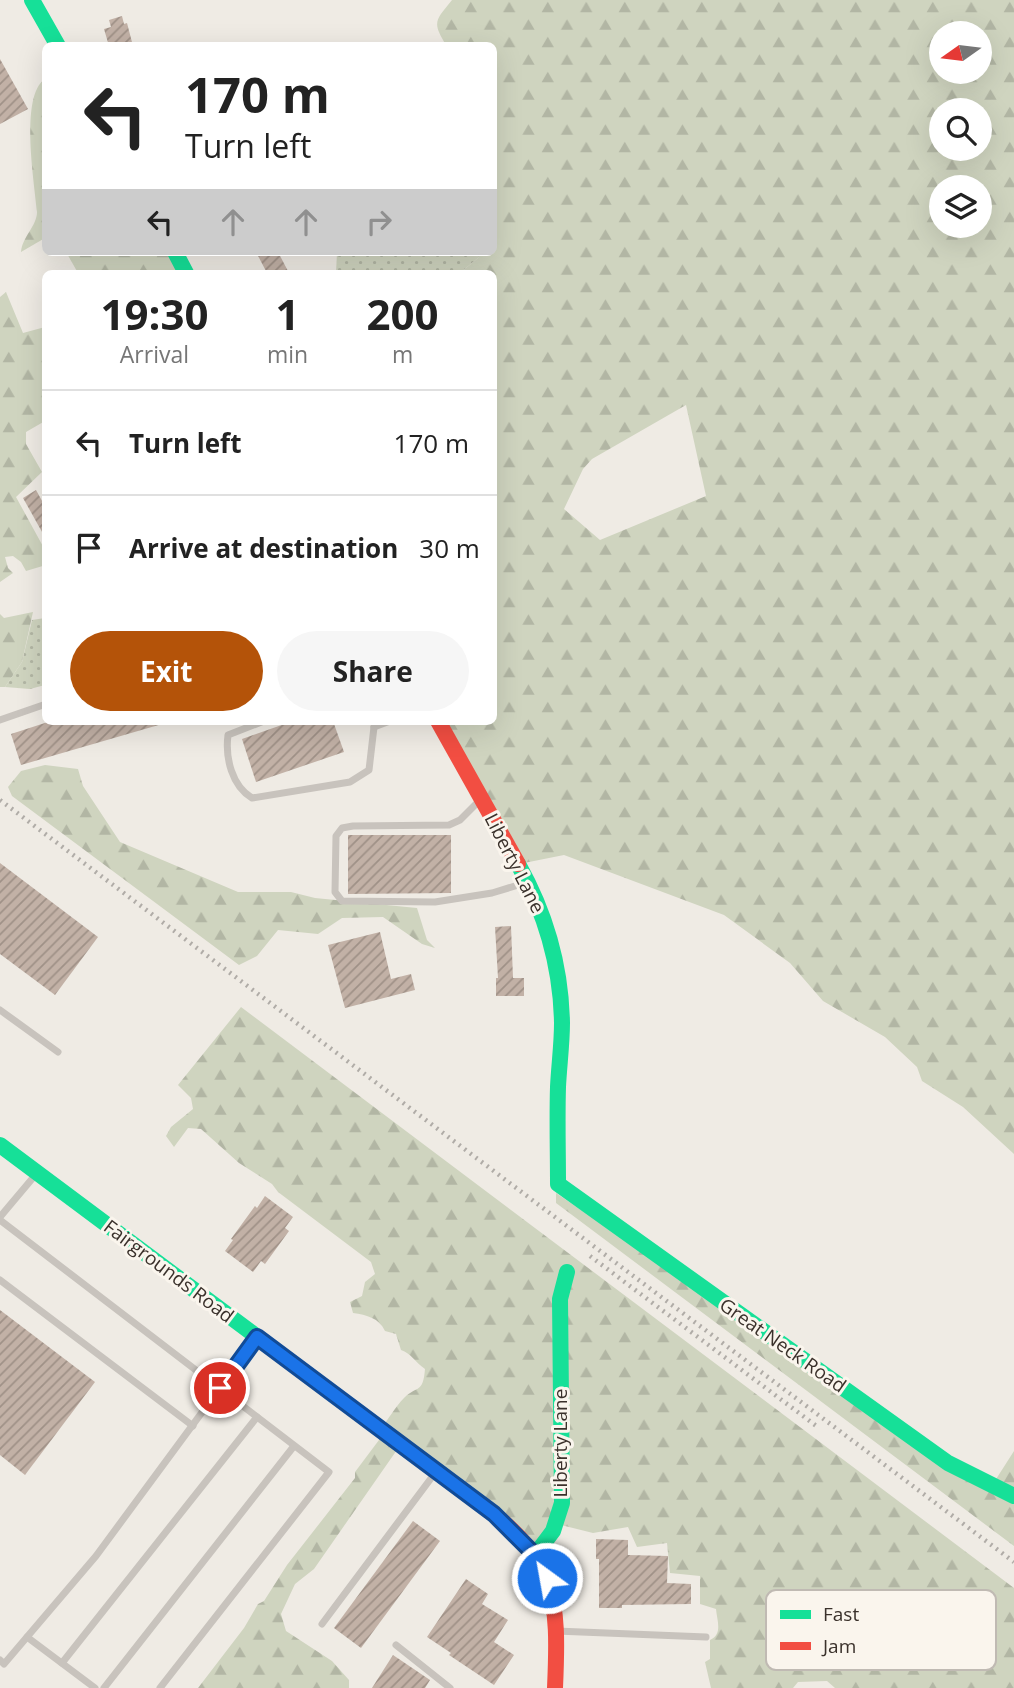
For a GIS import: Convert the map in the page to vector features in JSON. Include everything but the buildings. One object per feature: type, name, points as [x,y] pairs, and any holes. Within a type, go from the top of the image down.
[{"type":"street","points":[[32,0],[56,42]]},
{"type":"street","name":"Liberty Lane","points":[[440,725],[528,882],[548,931],[561,1005],[558,1184]]},
{"type":"street","name":"Fairgrounds Road","points":[[0,1144],[494,1514],[535,1555]]},
{"type":"street","name":"Great Neck Road","points":[[558,1184],[948,1463],[1014,1496]]},
{"type":"street","name":"Liberty Lane","points":[[535,1555],[553,1531],[562,1503],[560,1299],[567,1272]]},
{"type":"street","points":[[535,1555],[552,1594],[555,1688]]},
{"type":"lane","points":[[0,720],[42,705]]},
{"type":"lane","points":[[254,725],[228,735],[226,751],[240,790],[252,798],[351,782],[369,770],[371,725]]},
{"type":"lane","points":[[481,799],[460,820],[449,825],[342,828],[336,836],[335,892],[342,901],[435,902],[492,893],[528,882]]},
{"type":"lane","points":[[0,1010],[58,1052]]},
{"type":"lane","points":[[37,1172],[0,1218],[329,1472],[160,1688]]},
{"type":"lane","points":[[0,1280],[193,1426]]},
{"type":"lane","points":[[0,1660],[4,1664],[96,1556],[257,1337]]},
{"type":"lane","points":[[62,1663],[257,1417]]},
{"type":"lane","points":[[104,1688],[295,1446]]},
{"type":"lane","points":[[323,1624],[436,1471]]},
{"type":"lane","points":[[555,1631],[706,1637]]},
{"type":"lane","points":[[27,1637],[95,1688]]},
{"type":"lane","points":[[396,1645],[450,1688]]},
{"type":"green space","points":[[452,0],[1014,0],[1014,1154],[963,1107],[922,1081],[917,1067],[885,1037],[823,1001],[790,963],[724,915],[564,855],[524,863],[438,725],[497,725],[497,270],[464,270],[479,256],[497,256],[497,42],[444,42],[437,22]],"holes":[[[686,405],[706,496],[600,540],[564,509],[583,469],[592,459]]]},
{"type":"green space","points":[[42,82],[42,240],[21,252],[37,212],[30,142],[32,103]]},
{"type":"green space","points":[[68,256],[176,256],[183,270],[76,270]]},
{"type":"green space","points":[[337,256],[479,256],[464,270],[336,270]]},
{"type":"green space","points":[[6,292],[23,333],[42,328],[42,423],[26,432],[26,444],[42,472],[16,497],[42,545],[42,566],[26,571],[21,562],[13,556],[5,557],[8,568],[13,573],[0,582],[0,297]]},
{"type":"green space","points":[[33,612],[22,662],[5,687],[0,687],[0,614],[4,618]]},
{"type":"green space","points":[[42,618],[42,686],[30,689],[5,687],[22,662],[32,620]]},
{"type":"green space","points":[[45,765],[78,769],[83,786],[120,842],[238,892],[291,892],[315,898],[417,908],[427,940],[435,948],[422,944],[383,917],[342,918],[318,934],[278,930],[257,956],[239,965],[12,796],[8,787],[21,771]]},
{"type":"green space","points":[[241,1007],[1014,1588],[1014,1688],[835,1688],[827,1681],[798,1682],[793,1688],[711,1688],[705,1662],[710,1659],[710,1640],[718,1631],[716,1609],[700,1604],[700,1576],[670,1573],[667,1543],[637,1547],[628,1527],[593,1533],[557,1524],[539,1550],[399,1447],[314,1569],[295,1584],[281,1614],[286,1631],[332,1661],[349,1680],[349,1688],[198,1688],[244,1628],[258,1604],[264,1601],[287,1565],[355,1478],[355,1472],[382,1436],[380,1430],[395,1409],[404,1398],[421,1386],[425,1369],[401,1350],[396,1334],[385,1331],[372,1318],[353,1313],[350,1302],[362,1296],[365,1282],[375,1274],[371,1262],[278,1192],[272,1184],[239,1163],[201,1129],[188,1128],[174,1147],[166,1136],[171,1127],[193,1109],[191,1098],[178,1085]]},
{"type":"green space","points":[[556,1193],[991,1487],[1014,1451],[1014,1546],[556,1203]]},
{"type":"railway","points":[[0,800],[1014,1562]]},
{"type":"railway","points":[[590,1256],[819,1428]]},
{"type":"traffic: fast","points":[[32,0],[56,42]]},
{"type":"traffic: fast","points":[[177,256],[184,270]]},
{"type":"traffic: fast","points":[[518,864],[528,882],[550,940],[561,1002],[558,1184],[948,1463],[1014,1496]]},
{"type":"traffic: fast","points":[[0,1145],[481,1504]]},
{"type":"traffic: fast","points":[[535,1555],[553,1531],[562,1503],[560,1299],[567,1272]]},
{"type":"traffic: jam","points":[[440,725],[518,864]]},
{"type":"traffic: jam","points":[[481,1504],[525,1544],[539,1564],[548,1584],[556,1629],[555,1688]]},
{"type":"route","points":[[220,1388],[257,1337],[494,1514],[535,1555],[547,1578]]}]
